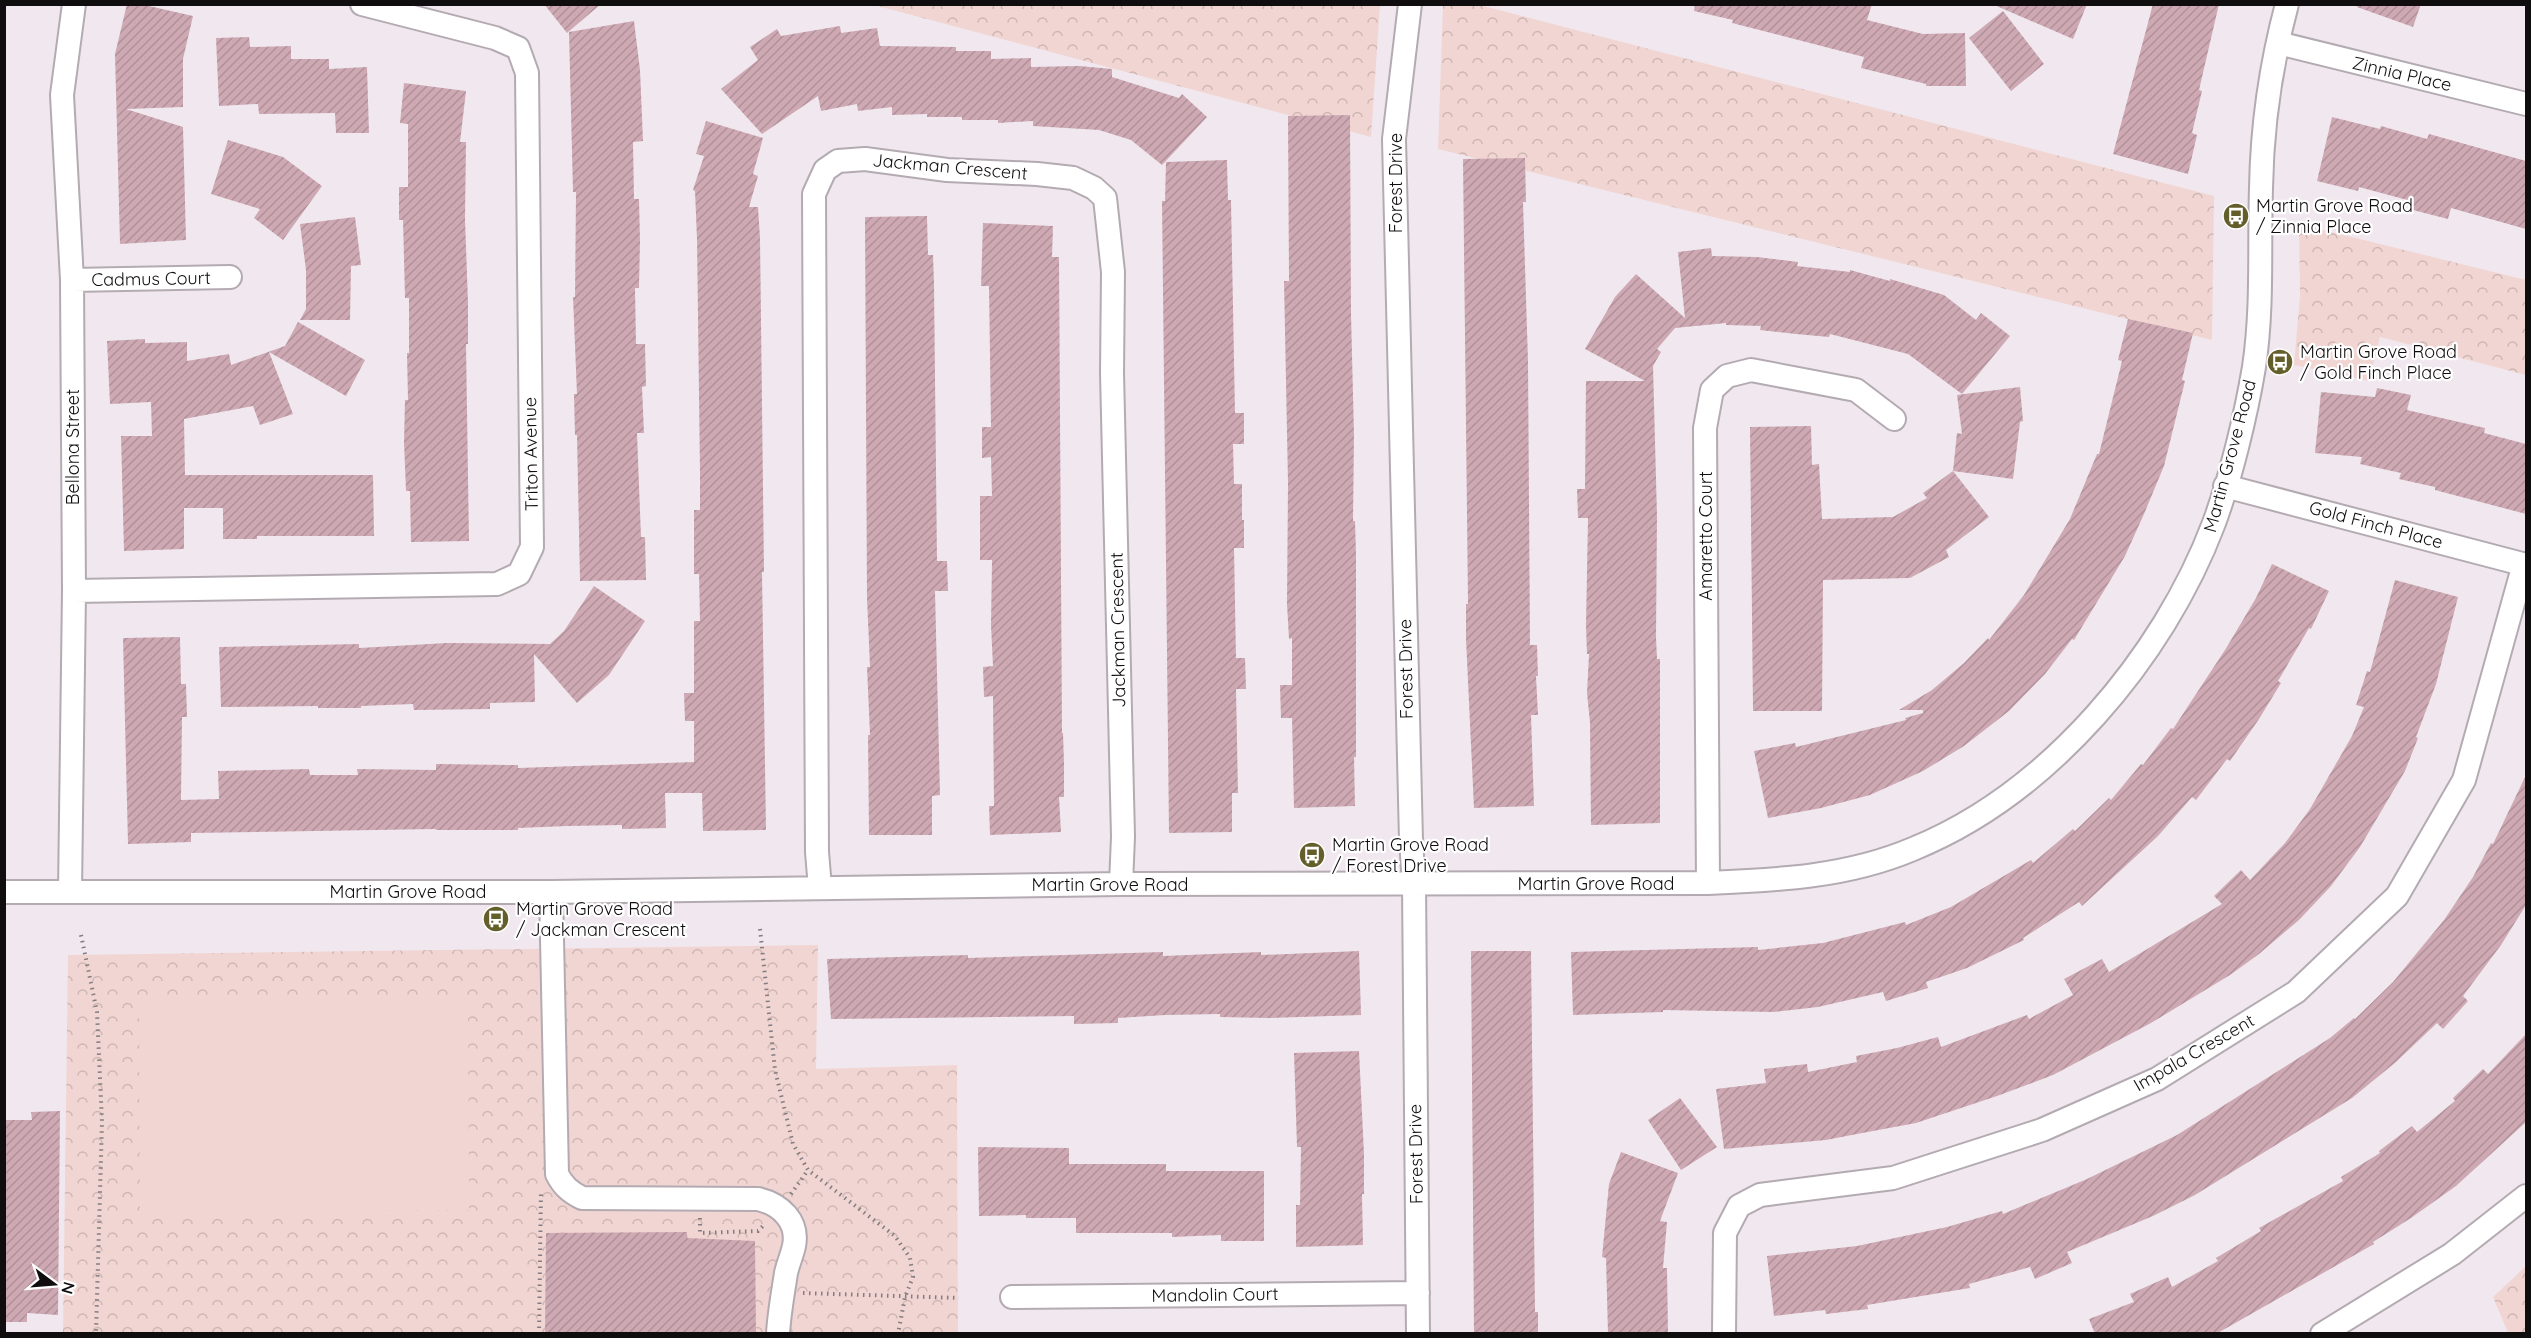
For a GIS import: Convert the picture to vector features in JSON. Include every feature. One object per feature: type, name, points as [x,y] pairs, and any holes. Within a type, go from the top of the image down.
[{"type":"street","name":"Bellona Street","points":[[70,891],[74,591],[72,280],[62,95],[74,4]]},
{"type":"street","name":"Triton Avenue","points":[[74,591],[497,584],[519,574],[532,547],[527,73],[518,48],[495,38],[362,4]]},
{"type":"street","name":"Forest Drive","points":[[1410,4],[1394,139],[1414,885],[1418,1334]]},
{"type":"street","name":"Martin Grove Road","points":[[4,892],[551,892],[1121,884],[1708,884],[1795,879],[1852,869],[1913,850],[1966,823],[2013,792],[2062,750],[2103,707],[2142,658],[2198,560],[2214,522],[2225,486],[2242,425],[2254,367],[2262,274],[2263,133],[2287,4]]},
{"type":"street","name":"Zinnia Place","points":[[2278,43],[2526,104]]},
{"type":"street","name":"Jackman Crescent","points":[[820,888],[817,840],[814,194],[825,170],[838,161],[865,159],[947,170],[1073,178],[1094,188],[1105,198],[1113,272],[1112,373],[1123,837],[1121,884]]},
{"type":"street","name":"Cadmus Court","points":[[72,280],[230,277]]},
{"type":"street","name":"Amaretto Court","points":[[1708,884],[1705,428],[1712,390],[1727,376],[1751,370],[1856,390],[1894,419]]},
{"type":"street","name":"Gold Finch Place","points":[[2225,486],[2525,565]]},
{"type":"street","name":"Impala Crescent","points":[[1724,1334],[1725,1233],[1738,1206],[1760,1195],[1893,1179],[2042,1130],[2157,1079],[2296,992],[2397,896],[2464,780],[2525,565]]},
{"type":"street","points":[[551,892],[555,1162],[562,1184],[571,1193],[582,1197],[758,1200],[771,1202],[782,1209],[794,1231],[794,1243],[787,1271],[778,1334]]},
{"type":"street","points":[[2322,1333],[2452,1254],[2526,1196]]},
{"type":"street","name":"Mandolin Court","points":[[1012,1297],[1418,1293]]},
{"type":"path","points":[[760,929],[775,1070],[793,1144],[808,1170],[895,1236],[910,1258],[913,1277],[905,1297],[898,1334]]},
{"type":"path","points":[[81,935],[98,1012],[102,1122],[96,1334]]},
{"type":"path","points":[[539,1334],[541,1181],[555,1162]]},
{"type":"path","points":[[784,1292],[959,1298]]},
{"type":"green space","points":[[874,5],[1380,5],[1371,137]]},
{"type":"green space","points":[[1443,5],[1480,5],[2214,196],[2212,340],[1438,149]]},
{"type":"green space","points":[[2299,224],[2526,280],[2526,375],[2380,337],[2369,381],[2294,365],[2300,296]]},
{"type":"green space","points":[[818,945],[816,1069],[957,1065],[958,1333],[63,1334],[68,955]]},
{"type":"green space","points":[[468,1000],[469,1210],[140,1212],[139,1002]]},
{"type":"green space","points":[[2526,1266],[2526,1333],[2508,1333],[2493,1297]]},
{"type":"building","points":[[127,4],[140,4],[193,16],[183,59],[183,107],[126,109],[183,127],[186,240],[120,244],[115,54]]},
{"type":"building","points":[[544,4],[601,4],[567,33]]},
{"type":"building","points":[[1695,4],[1872,4],[1867,20],[1923,34],[1965,33],[1966,86],[1926,86],[1926,84],[1861,68],[1864,57],[1732,23],[1733,20],[1694,11]]},
{"type":"building","points":[[1992,4],[2087,4],[2073,39]]},
{"type":"building","points":[[2153,4],[2219,4],[2199,90],[2202,91],[2192,133],[2197,135],[2188,174],[2113,154]]},
{"type":"building","points":[[2358,4],[2421,4],[2413,27],[2357,7]]},
{"type":"building","points":[[2003,11],[2044,64],[2011,91],[1969,38]]},
{"type":"building","points":[[634,21],[640,70],[643,141],[633,142],[634,199],[639,199],[640,241],[639,288],[635,288],[636,344],[645,344],[646,386],[642,387],[644,433],[637,433],[641,537],[645,537],[646,580],[580,581],[573,297],[575,297],[576,192],[573,192],[569,32]]},
{"type":"building","points":[[840,26],[841,33],[877,28],[880,46],[956,47],[956,51],[991,51],[991,59],[1031,58],[1031,67],[1079,66],[1112,69],[1112,77],[1179,98],[1182,94],[1207,117],[1162,165],[1131,140],[1099,130],[1033,126],[1033,121],[998,123],[998,120],[927,117],[927,114],[892,115],[892,107],[858,111],[857,104],[821,111],[818,96],[762,134],[721,89],[758,60],[750,47],[777,29],[781,36]]},
{"type":"building","points":[[249,37],[250,47],[291,46],[291,59],[329,59],[329,69],[367,67],[369,133],[336,133],[335,113],[259,114],[258,104],[219,106],[216,38]]},
{"type":"building","points":[[404,83],[466,91],[460,142],[466,142],[469,541],[411,542],[410,491],[406,491],[404,442],[405,400],[408,400],[409,298],[405,298],[403,220],[399,220],[399,187],[408,187],[408,124],[400,123]]},
{"type":"building","points":[[1350,115],[1353,521],[1355,521],[1356,554],[1355,806],[1294,808],[1292,718],[1281,718],[1280,685],[1292,685],[1292,638],[1289,639],[1287,604],[1288,483],[1284,281],[1289,281],[1288,116]]},
{"type":"building","points":[[2332,117],[2380,129],[2381,126],[2427,139],[2429,134],[2526,161],[2526,229],[2451,208],[2448,219],[2409,209],[2411,201],[2359,187],[2358,191],[2317,181]]},
{"type":"building","points":[[706,121],[763,138],[753,174],[758,176],[749,207],[758,207],[760,238],[766,830],[703,831],[702,793],[665,793],[666,828],[622,829],[622,825],[518,828],[518,830],[191,833],[191,842],[128,844],[123,638],[180,637],[181,684],[186,684],[187,717],[182,717],[181,800],[219,799],[218,771],[309,769],[310,775],[358,775],[357,769],[436,770],[436,764],[518,765],[518,768],[694,762],[694,721],[685,721],[684,693],[694,693],[694,621],[700,621],[699,574],[694,574],[694,510],[700,510],[700,472],[697,239],[695,191],[693,190],[704,156],[696,154]]},
{"type":"building","points":[[228,140],[283,157],[322,186],[283,240],[254,218],[260,209],[211,194]]},
{"type":"building","points":[[1525,158],[1526,202],[1523,202],[1528,361],[1530,645],[1537,645],[1538,676],[1536,676],[1538,715],[1531,715],[1534,806],[1474,808],[1466,639],[1466,604],[1468,604],[1463,159]]},
{"type":"building","points":[[1227,160],[1228,200],[1231,200],[1235,413],[1244,413],[1244,444],[1233,444],[1234,484],[1242,484],[1242,520],[1244,520],[1244,548],[1234,548],[1236,658],[1245,658],[1246,689],[1236,689],[1238,793],[1232,793],[1232,832],[1169,833],[1162,201],[1165,201],[1166,162]]},
{"type":"building","points":[[927,216],[928,255],[933,255],[934,284],[937,561],[947,561],[948,591],[935,591],[940,795],[932,796],[932,835],[869,835],[868,735],[870,735],[867,667],[870,667],[867,598],[865,217]]},
{"type":"building","points":[[355,217],[361,265],[351,266],[350,320],[300,320],[306,309],[306,270],[300,224]]},
{"type":"building","points":[[983,223],[1053,226],[1052,257],[1059,257],[1064,763],[1064,797],[1059,797],[1061,832],[990,835],[989,806],[994,806],[993,696],[984,697],[983,667],[993,666],[992,560],[980,560],[980,496],[992,496],[991,457],[982,458],[982,427],[991,427],[989,286],[981,286]]},
{"type":"building","points":[[1711,248],[1712,256],[1757,257],[1798,262],[1797,266],[1850,272],[1850,270],[1890,281],[1890,279],[1944,295],[1976,320],[1981,313],[2010,336],[1962,394],[1908,354],[1830,334],[1829,337],[1796,334],[1760,330],[1761,326],[1726,325],[1726,323],[1675,328],[1657,349],[1661,352],[1653,366],[1657,516],[1656,637],[1657,659],[1660,659],[1660,823],[1591,825],[1590,723],[1587,693],[1589,654],[1587,654],[1586,626],[1588,518],[1578,518],[1577,489],[1585,489],[1586,381],[1645,381],[1585,349],[1615,297],[1636,274],[1685,318],[1678,252]]},
{"type":"building","points":[[2128,319],[2193,333],[2182,380],[2185,381],[2164,466],[2144,514],[2125,556],[2074,640],[2072,639],[2045,674],[2009,711],[1964,746],[1923,771],[1870,795],[1821,808],[1768,818],[1754,751],[1795,743],[1796,747],[1906,720],[1905,718],[1923,713],[1923,710],[1899,710],[1932,690],[1964,663],[1988,638],[1989,640],[2024,595],[2070,519],[2097,454],[2099,454],[2122,361],[2118,360]]},
{"type":"building","points":[[298,322],[365,360],[346,396],[269,352],[293,414],[260,425],[253,406],[184,419],[185,475],[373,475],[374,536],[257,536],[257,539],[223,539],[223,508],[184,508],[184,549],[124,551],[121,436],[152,436],[151,402],[110,404],[107,341],[145,339],[145,343],[187,342],[187,361],[229,354],[231,365],[285,346]]},
{"type":"building","points":[[2020,387],[2023,421],[2020,422],[2013,479],[1953,471],[1957,433],[1962,434],[1957,395]]},
{"type":"building","points":[[2377,388],[2411,395],[2407,410],[2485,428],[2484,433],[2526,444],[2526,514],[2435,490],[2435,487],[2399,479],[2401,473],[2360,464],[2362,457],[2315,453],[2321,392],[2375,397]]},
{"type":"building","points":[[1811,426],[1812,465],[1819,464],[1822,519],[1893,517],[1927,498],[1923,493],[1953,471],[1989,517],[1946,550],[1949,557],[1910,578],[1823,580],[1822,711],[1753,711],[1750,427]]},
{"type":"building","points":[[2272,564],[2329,591],[2311,629],[2309,628],[2278,681],[2281,683],[2230,761],[2227,759],[2196,800],[2192,797],[2158,836],[2082,906],[2079,902],[2023,938],[2024,940],[1967,968],[1926,982],[1928,988],[1886,1001],[1883,992],[1818,1007],[1774,1012],[1663,1010],[1663,1012],[1573,1015],[1571,952],[1758,947],[1758,950],[1823,943],[1905,922],[1906,925],[1951,907],[2031,860],[2033,863],[2073,829],[2075,831],[2109,798],[2111,800],[2141,764],[2143,765],[2171,728],[2173,729],[2225,650],[2256,598]]},
{"type":"building","points":[[2395,580],[2458,597],[2436,684],[2416,737],[2418,738],[2405,771],[2360,847],[2331,886],[2299,920],[2259,954],[2230,975],[2151,1023],[2053,1075],[1997,1096],[1916,1123],[1826,1140],[1724,1149],[1716,1089],[1766,1083],[1764,1069],[1807,1064],[1808,1072],[1857,1062],[1856,1056],[1938,1037],[1941,1047],[2027,1015],[2029,1019],[2073,995],[2064,979],[2102,959],[2109,972],[2222,904],[2214,896],[2241,870],[2250,880],[2285,843],[2310,809],[2352,736],[2364,707],[2356,705],[2367,671],[2370,672]]},
{"type":"building","points":[[594,586],[645,621],[609,675],[577,703],[534,654],[535,702],[490,703],[490,709],[414,710],[413,704],[361,706],[361,708],[221,707],[219,647],[359,644],[359,648],[447,643],[550,644],[564,631]]},
{"type":"building","points":[[2526,775],[2526,905],[2501,945],[2463,996],[2468,1001],[2443,1029],[2437,1023],[2396,1062],[2352,1098],[2195,1195],[2153,1216],[2067,1252],[2072,1263],[2035,1279],[2030,1267],[1969,1284],[1970,1288],[1867,1305],[1868,1309],[1826,1314],[1825,1310],[1774,1316],[1767,1256],[1857,1246],[1947,1227],[2002,1211],[2003,1214],[2087,1179],[2177,1135],[2330,1038],[2355,1019],[2393,982],[2444,920],[2473,877],[2491,843],[2493,844]]},
{"type":"building","points":[[1359,951],[1361,1015],[1269,1018],[1220,1017],[1220,1014],[1165,1015],[1118,1018],[1118,1023],[1074,1024],[1074,1016],[831,1019],[827,959],[968,955],[968,958],[1163,952],[1163,956],[1261,952],[1261,955]]},
{"type":"building","points":[[1471,951],[1531,951],[1535,1312],[1538,1312],[1538,1334],[1474,1334]]},
{"type":"building","points":[[2526,1034],[2526,1122],[2456,1186],[2373,1242],[2374,1244],[2216,1334],[2095,1334],[2089,1319],[2134,1302],[2130,1294],[2168,1277],[2172,1287],[2218,1261],[2216,1258],[2261,1231],[2259,1228],[2343,1181],[2341,1177],[2380,1153],[2379,1151],[2412,1126],[2417,1132],[2455,1101],[2453,1098],[2483,1069],[2488,1074]]},
{"type":"building","points":[[1359,1051],[1364,1154],[1363,1245],[1296,1247],[1296,1205],[1300,1205],[1301,1147],[1297,1147],[1294,1053]]},
{"type":"building","points":[[1680,1098],[1717,1147],[1681,1170],[1648,1120]]},
{"type":"building","points":[[60,1111],[58,1315],[27,1313],[27,1322],[4,1322],[4,1120],[32,1120],[31,1112]]},
{"type":"building","points":[[978,1147],[1069,1148],[1069,1164],[1166,1164],[1166,1171],[1264,1171],[1264,1241],[1221,1241],[1221,1235],[1172,1237],[1172,1233],[1076,1233],[1076,1218],[1026,1218],[1026,1215],[979,1216]]},
{"type":"building","points":[[1621,1152],[1678,1173],[1660,1221],[1667,1222],[1663,1268],[1667,1268],[1668,1334],[1608,1334],[1606,1258],[1602,1257],[1609,1184]]},
{"type":"building","points":[[687,1232],[687,1238],[755,1241],[756,1334],[545,1334],[546,1233]]},
{"type":"place","name":"Martin Grove Road / Zinnia Place","points":[[2236,216]]},
{"type":"place","name":"Martin Grove Road / Gold Finch Place","points":[[2280,362]]},
{"type":"place","name":"Martin Grove Road / Forest Drive","points":[[1312,855]]},
{"type":"place","name":"Martin Grove Road / Jackman Crescent","points":[[496,919]]}]
